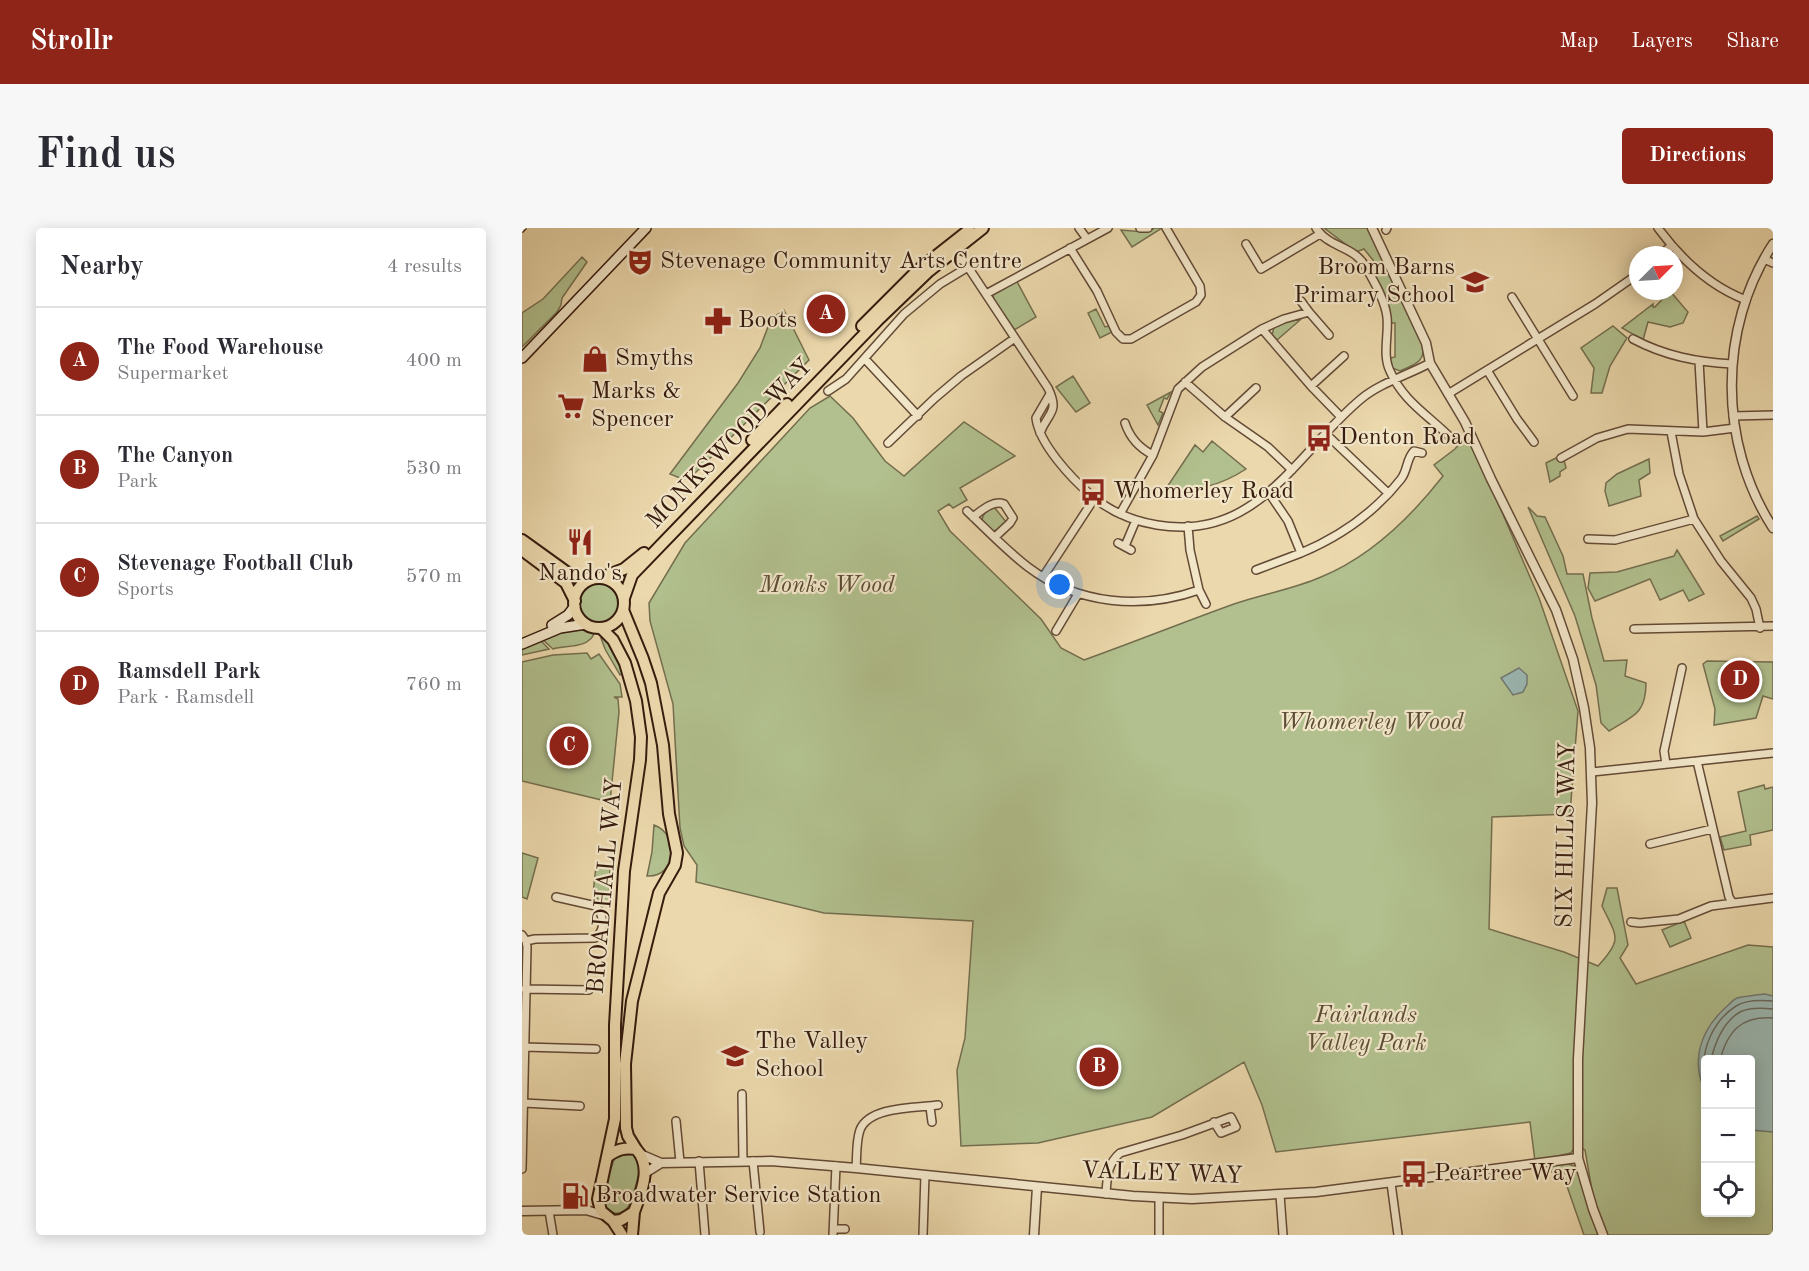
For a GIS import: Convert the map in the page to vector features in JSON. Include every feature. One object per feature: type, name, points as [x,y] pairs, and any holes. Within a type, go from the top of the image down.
[{"type":"main road","points":[[522,358],[646,228]]},
{"type":"main road","name":"MONKSWOOD WAY","points":[[603,577],[633,563],[902,284],[971,228]]},
{"type":"main road","name":"MONKSWOOD WAY","points":[[624,598],[632,575],[827,372],[892,306],[948,255],[982,228]]},
{"type":"main road","points":[[522,540],[572,576],[588,579],[603,577],[615,584],[624,598],[622,610],[613,624],[601,628],[586,624],[560,628],[522,644]]},
{"type":"main road","points":[[522,550],[566,583],[579,616],[586,624]]},
{"type":"main road","points":[[522,638],[560,622],[575,603],[577,593],[588,579]]},
{"type":"main road","name":"BROADHALL WAY","points":[[622,610],[651,683],[663,745],[669,814],[677,853],[675,865],[659,893],[636,980],[629,1017],[626,1128],[628,1136],[644,1162],[645,1173]]},
{"type":"main road","name":"BROADHALL WAY","points":[[598,1199],[613,1131],[615,1025],[625,859],[640,760],[641,737],[636,700],[625,663],[613,640],[601,628]]},
{"type":"main road","points":[[607,1157],[621,1149],[638,1152]]},
{"type":"main road","points":[[632,1235],[634,1212],[645,1173]]},
{"type":"main road","points":[[598,1199],[608,1218],[622,1235]]},
{"type":"main road","points":[[608,1218],[621,1220],[634,1212]]},
{"type":"street","points":[[1079,228],[1087,239]]},
{"type":"street","points":[[986,294],[1108,228]]},
{"type":"street","points":[[1140,228],[1148,228]]},
{"type":"street","points":[[1070,248],[1097,291],[1116,332],[1123,339],[1131,339],[1196,302],[1201,295],[1200,286],[1166,228]]},
{"type":"street","name":"SIX HILLS WAY","points":[[1372,228],[1426,343],[1430,363],[1452,392],[1491,479],[1556,610],[1578,679],[1588,730],[1592,772],[1591,835],[1578,1059],[1578,1158],[1603,1235]]},
{"type":"street","points":[[1658,228],[1671,246]]},
{"type":"street","points":[[1246,244],[1261,269],[1318,231],[1324,239],[1360,258],[1369,272],[1386,311],[1387,362],[1395,380],[1410,403],[1430,417],[1451,438]]},
{"type":"street","points":[[965,242],[966,264]]},
{"type":"street","points":[[1773,244],[1769,261],[1746,300],[1739,323],[1732,364],[1735,428],[1746,472],[1757,500],[1773,528]]},
{"type":"street","points":[[948,255],[966,264],[1050,394],[1054,404],[1053,412],[1046,420],[1040,434]]},
{"type":"street","points":[[1683,258],[1712,283],[1746,300]]},
{"type":"street","points":[[828,392],[865,359],[904,314],[966,264]]},
{"type":"street","points":[[1452,392],[1538,340],[1629,280]]},
{"type":"street","points":[[1512,297],[1573,396]]},
{"type":"street","points":[[1301,301],[1329,335]]},
{"type":"street","points":[[1120,514],[1153,455],[1178,389],[1202,367],[1262,329],[1284,319],[1309,312]]},
{"type":"street","points":[[1262,329],[1341,417]]},
{"type":"street","points":[[888,443],[934,398],[1015,338]]},
{"type":"street","points":[[1633,339],[1668,355],[1732,364]]},
{"type":"street","points":[[1311,386],[1344,357]]},
{"type":"street","points":[[865,359],[918,416]]},
{"type":"street","points":[[1699,361],[1703,432]]},
{"type":"street","points":[[1050,394],[1036,418],[1040,434],[1071,476],[1094,499],[1136,520],[1165,526],[1188,526],[1224,519],[1269,494],[1341,417],[1362,398],[1430,363]]},
{"type":"street","points":[[1487,370],[1534,442]]},
{"type":"street","points":[[827,372],[839,384]]},
{"type":"street","points":[[1185,382],[1225,417],[1268,447],[1292,470]]},
{"type":"street","points":[[1225,417],[1256,388]]},
{"type":"street","points":[[1733,416],[1773,415]]},
{"type":"street","points":[[1125,423],[1141,449],[1153,455]]},
{"type":"street","points":[[1562,458],[1597,438],[1628,429],[1703,432],[1735,428]]},
{"type":"street","points":[[1671,432],[1679,474],[1695,519],[1721,561],[1751,598],[1761,628]]},
{"type":"street","points":[[1326,434],[1388,493]]},
{"type":"street","points":[[1256,570],[1301,553],[1329,540],[1347,528],[1388,493],[1404,475],[1410,455],[1414,451],[1422,453]]},
{"type":"street","points":[[1269,494],[1288,521],[1301,553]]},
{"type":"street","points":[[1043,577],[1094,499]]},
{"type":"street","points":[[973,517],[994,503],[1004,504],[1013,518],[995,537]]},
{"type":"street","points":[[967,511],[1028,567],[1078,594],[1122,602],[1144,602],[1167,600],[1199,590]]},
{"type":"street","points":[[1588,539],[1615,540],[1695,519]]},
{"type":"street","points":[[1124,546],[1136,520]]},
{"type":"street","points":[[1188,526],[1190,550],[1199,590],[1206,604]]},
{"type":"street","points":[[1056,631],[1078,594]]},
{"type":"street","points":[[1634,629],[1773,626]]},
{"type":"street","points":[[1665,764],[1664,751],[1682,668]]},
{"type":"street","points":[[1592,772],[1773,753]]},
{"type":"street","points":[[1696,761],[1732,902]]},
{"type":"street","points":[[1650,844],[1712,828]]},
{"type":"street","points":[[522,1169],[524,938],[595,938],[600,934],[602,927],[602,917],[592,904],[556,897]]},
{"type":"street","points":[[1631,922],[1678,919],[1711,906],[1773,898]]},
{"type":"street","points":[[525,989],[589,990]]},
{"type":"street","points":[[524,1047],[596,1049]]},
{"type":"street","points":[[742,1094],[743,1161]]},
{"type":"street","points":[[524,1102],[580,1106]]},
{"type":"street","points":[[856,1168],[860,1129],[869,1117],[884,1112],[934,1106],[932,1122]]},
{"type":"street","points":[[676,1121],[680,1162]]},
{"type":"street","points":[[1106,1194],[1109,1168],[1120,1153],[1163,1141],[1214,1122]]},
{"type":"street","name":"VALLEY WAY","points":[[638,1152],[661,1163],[753,1161],[836,1166],[1159,1198],[1280,1196],[1578,1158]]},
{"type":"street","points":[[699,1161],[705,1235]]},
{"type":"street","points":[[753,1161],[760,1232]]},
{"type":"street","name":"VALLEY WAY","points":[[645,1173],[661,1163]]},
{"type":"street","points":[[836,1166],[834,1232],[845,1229]]},
{"type":"street","points":[[923,1235],[925,1175]]},
{"type":"street","points":[[1391,1183],[1398,1235]]},
{"type":"street","points":[[1034,1235],[1037,1186]]},
{"type":"street","points":[[1280,1196],[1283,1235]]},
{"type":"street","points":[[1159,1198],[1159,1235]]},
{"type":"street","points":[[585,1210],[598,1199]]},
{"type":"street","points":[[522,1211],[585,1210],[608,1218]]},
{"type":"street","points":[[549,1211],[552,1235]]},
{"type":"green space","points":[[1162,228],[1132,247],[1121,230],[1145,232]]},
{"type":"green space","points":[[1324,228],[1369,228],[1424,343],[1423,355],[1418,362],[1400,371],[1392,368],[1390,358],[1395,357],[1395,323],[1390,323],[1389,310],[1373,272],[1377,265],[1364,249],[1356,252]]},
{"type":"green space","points":[[582,257],[587,262],[562,298],[557,312],[522,347],[522,313],[543,299]]},
{"type":"green space","points":[[1015,278],[1036,317],[1014,330],[993,295],[998,288]]},
{"type":"green space","points":[[1662,300],[1678,300],[1688,312],[1683,323],[1670,327],[1648,322],[1643,340],[1622,328],[1653,304],[1655,307]]},
{"type":"green space","points":[[1096,309],[1105,327],[1109,326],[1112,332],[1100,338],[1088,313]]},
{"type":"green space","points":[[784,310],[809,360],[689,479],[670,474],[738,383],[760,348],[771,319]]},
{"type":"green space","points":[[1300,320],[1277,340],[1272,335],[1274,327],[1287,321]]},
{"type":"green space","points":[[1613,326],[1627,338],[1610,366],[1602,393],[1591,393],[1594,368],[1581,348]]},
{"type":"green space","points":[[1073,376],[1090,403],[1076,412],[1056,387]]},
{"type":"green space","points":[[1171,392],[1167,399],[1164,398],[1159,411],[1163,413],[1158,425],[1147,405]]},
{"type":"green space","points":[[830,396],[853,418],[885,461],[904,476],[964,422],[1015,456],[960,488],[967,500],[953,508],[949,504],[938,511],[950,531],[1041,619],[1061,648],[1084,660],[1234,604],[1311,581],[1356,559],[1403,521],[1417,506],[1443,476],[1434,465],[1455,449],[1468,433],[1539,598],[1578,711],[1570,814],[1492,817],[1489,929],[1564,952],[1598,966],[1611,950],[1615,938],[1602,906],[1607,888],[1617,888],[1628,945],[1620,958],[1636,984],[1748,945],[1773,947],[1773,1235],[1606,1235],[1594,1202],[1585,1150],[1576,1145],[1571,1153],[1535,1161],[1530,1122],[1276,1152],[1262,1105],[1244,1062],[1152,1117],[1038,1143],[961,1146],[957,1070],[965,1038],[973,921],[824,913],[696,882],[697,865],[684,846],[680,828],[673,704],[650,621],[649,603],[685,543],[810,408]]},
{"type":"green space","points":[[1212,441],[1246,469],[1226,480],[1206,487],[1163,493],[1195,445],[1203,452]]},
{"type":"green space","points":[[1560,456],[1566,468],[1560,472],[1560,476],[1550,482],[1546,463]]},
{"type":"green space","points":[[1649,459],[1650,473],[1639,480],[1641,496],[1609,506],[1605,491],[1606,483],[1617,474]]},
{"type":"green space","points":[[994,507],[1007,523],[1001,529],[993,531],[982,523],[982,517]]},
{"type":"green space","points":[[1528,507],[1537,516],[1545,517],[1563,556],[1567,574],[1583,574],[1604,661],[1627,660],[1625,676],[1646,683],[1641,708],[1609,731],[1601,723],[1596,685],[1575,616]]},
{"type":"green space","points":[[1757,516],[1759,519],[1723,541],[1720,536]]},
{"type":"green space","points":[[1677,550],[1704,594],[1689,601],[1683,590],[1660,600],[1650,579],[1595,601],[1588,588],[1590,573],[1617,572],[1674,556]]},
{"type":"green space","points":[[599,583],[607,584],[613,589],[618,595],[618,611],[613,617],[607,622],[599,623],[591,622],[585,617],[580,611],[579,603],[580,595],[585,589],[591,584]]},
{"type":"green space","points":[[572,628],[587,630],[594,634],[591,639],[581,644],[553,649],[542,639]]},
{"type":"green space","points":[[601,638],[606,638],[624,672],[620,675],[605,649]]},
{"type":"green space","points":[[541,641],[549,649],[522,655],[522,647]]},
{"type":"green space","points":[[587,653],[591,659],[599,654],[620,684],[622,697],[614,697],[618,699],[619,712],[610,802],[522,781],[522,662],[553,655]]},
{"type":"green space","points":[[1707,661],[1773,662],[1773,699],[1763,696],[1756,718],[1714,725],[1715,709],[1703,664]]},
{"type":"green space","points":[[1764,785],[1765,789],[1773,787],[1773,830],[1750,835],[1751,845],[1724,850],[1720,837],[1746,831],[1738,792]]},
{"type":"green space","points":[[654,825],[668,837],[672,855],[664,870],[657,875],[647,876],[652,852]]},
{"type":"green space","points":[[522,853],[538,858],[527,899],[522,897]]},
{"type":"green space","points":[[596,866],[610,868],[609,906],[604,906],[593,894]]},
{"type":"green space","points":[[1684,921],[1691,938],[1670,947],[1662,930]]},
{"type":"green space","points":[[635,1152],[640,1166],[632,1199],[625,1210],[617,1213],[609,1211],[604,1204],[603,1195],[614,1159],[618,1153]]},
{"type":"green space","points":[[1569,1164],[1577,1167],[1600,1235],[1584,1235],[1562,1172],[1535,1171],[1535,1167]]},
{"type":"water","points":[[1519,668],[1527,675],[1527,684],[1523,692],[1513,695],[1501,678]]},
{"type":"water","points":[[1765,994],[1773,996],[1773,1132],[1755,1130],[1755,1055],[1701,1055],[1701,1080],[1698,1058],[1704,1038],[1715,1019],[1737,998]]},
{"type":"railway","points":[[522,231],[525,228]]},
{"type":"place","name":"Stevenage Community Arts Centre","points":[[640,262]]},
{"type":"place","name":"Broom Barns Primary School","points":[[1475,282]]},
{"type":"place","name":"The Food Warehouse","points":[[826,314]]},
{"type":"place","name":"Boots","points":[[718,321]]},
{"type":"place","name":"Smyths","points":[[595,359]]},
{"type":"place","name":"Marks & Spencer","points":[[571,406]]},
{"type":"place","name":"Denton Road","points":[[1319,438]]},
{"type":"place","name":"Whomerley Road","points":[[1093,492]]},
{"type":"place","name":"Nando's","points":[[580,542]]},
{"type":"place","name":"Ramsdell Park","points":[[1740,680]]},
{"type":"place","name":"Stevenage Football Club","points":[[569,746]]},
{"type":"place","name":"The Valley School","points":[[735,1056]]},
{"type":"place","name":"The Canyon","points":[[1099,1067]]},
{"type":"place","name":"Peartree Way","points":[[1414,1174]]},
{"type":"place","name":"Broadwater Service Station","points":[[575,1196]]},
{"type":"park label","name":"Monks Wood","points":[[827,586]]},
{"type":"park label","name":"Whomerley Wood","points":[[1371,723]]},
{"type":"park label","name":"Fairlands Valley Park","points":[[1366,1030]]}]
